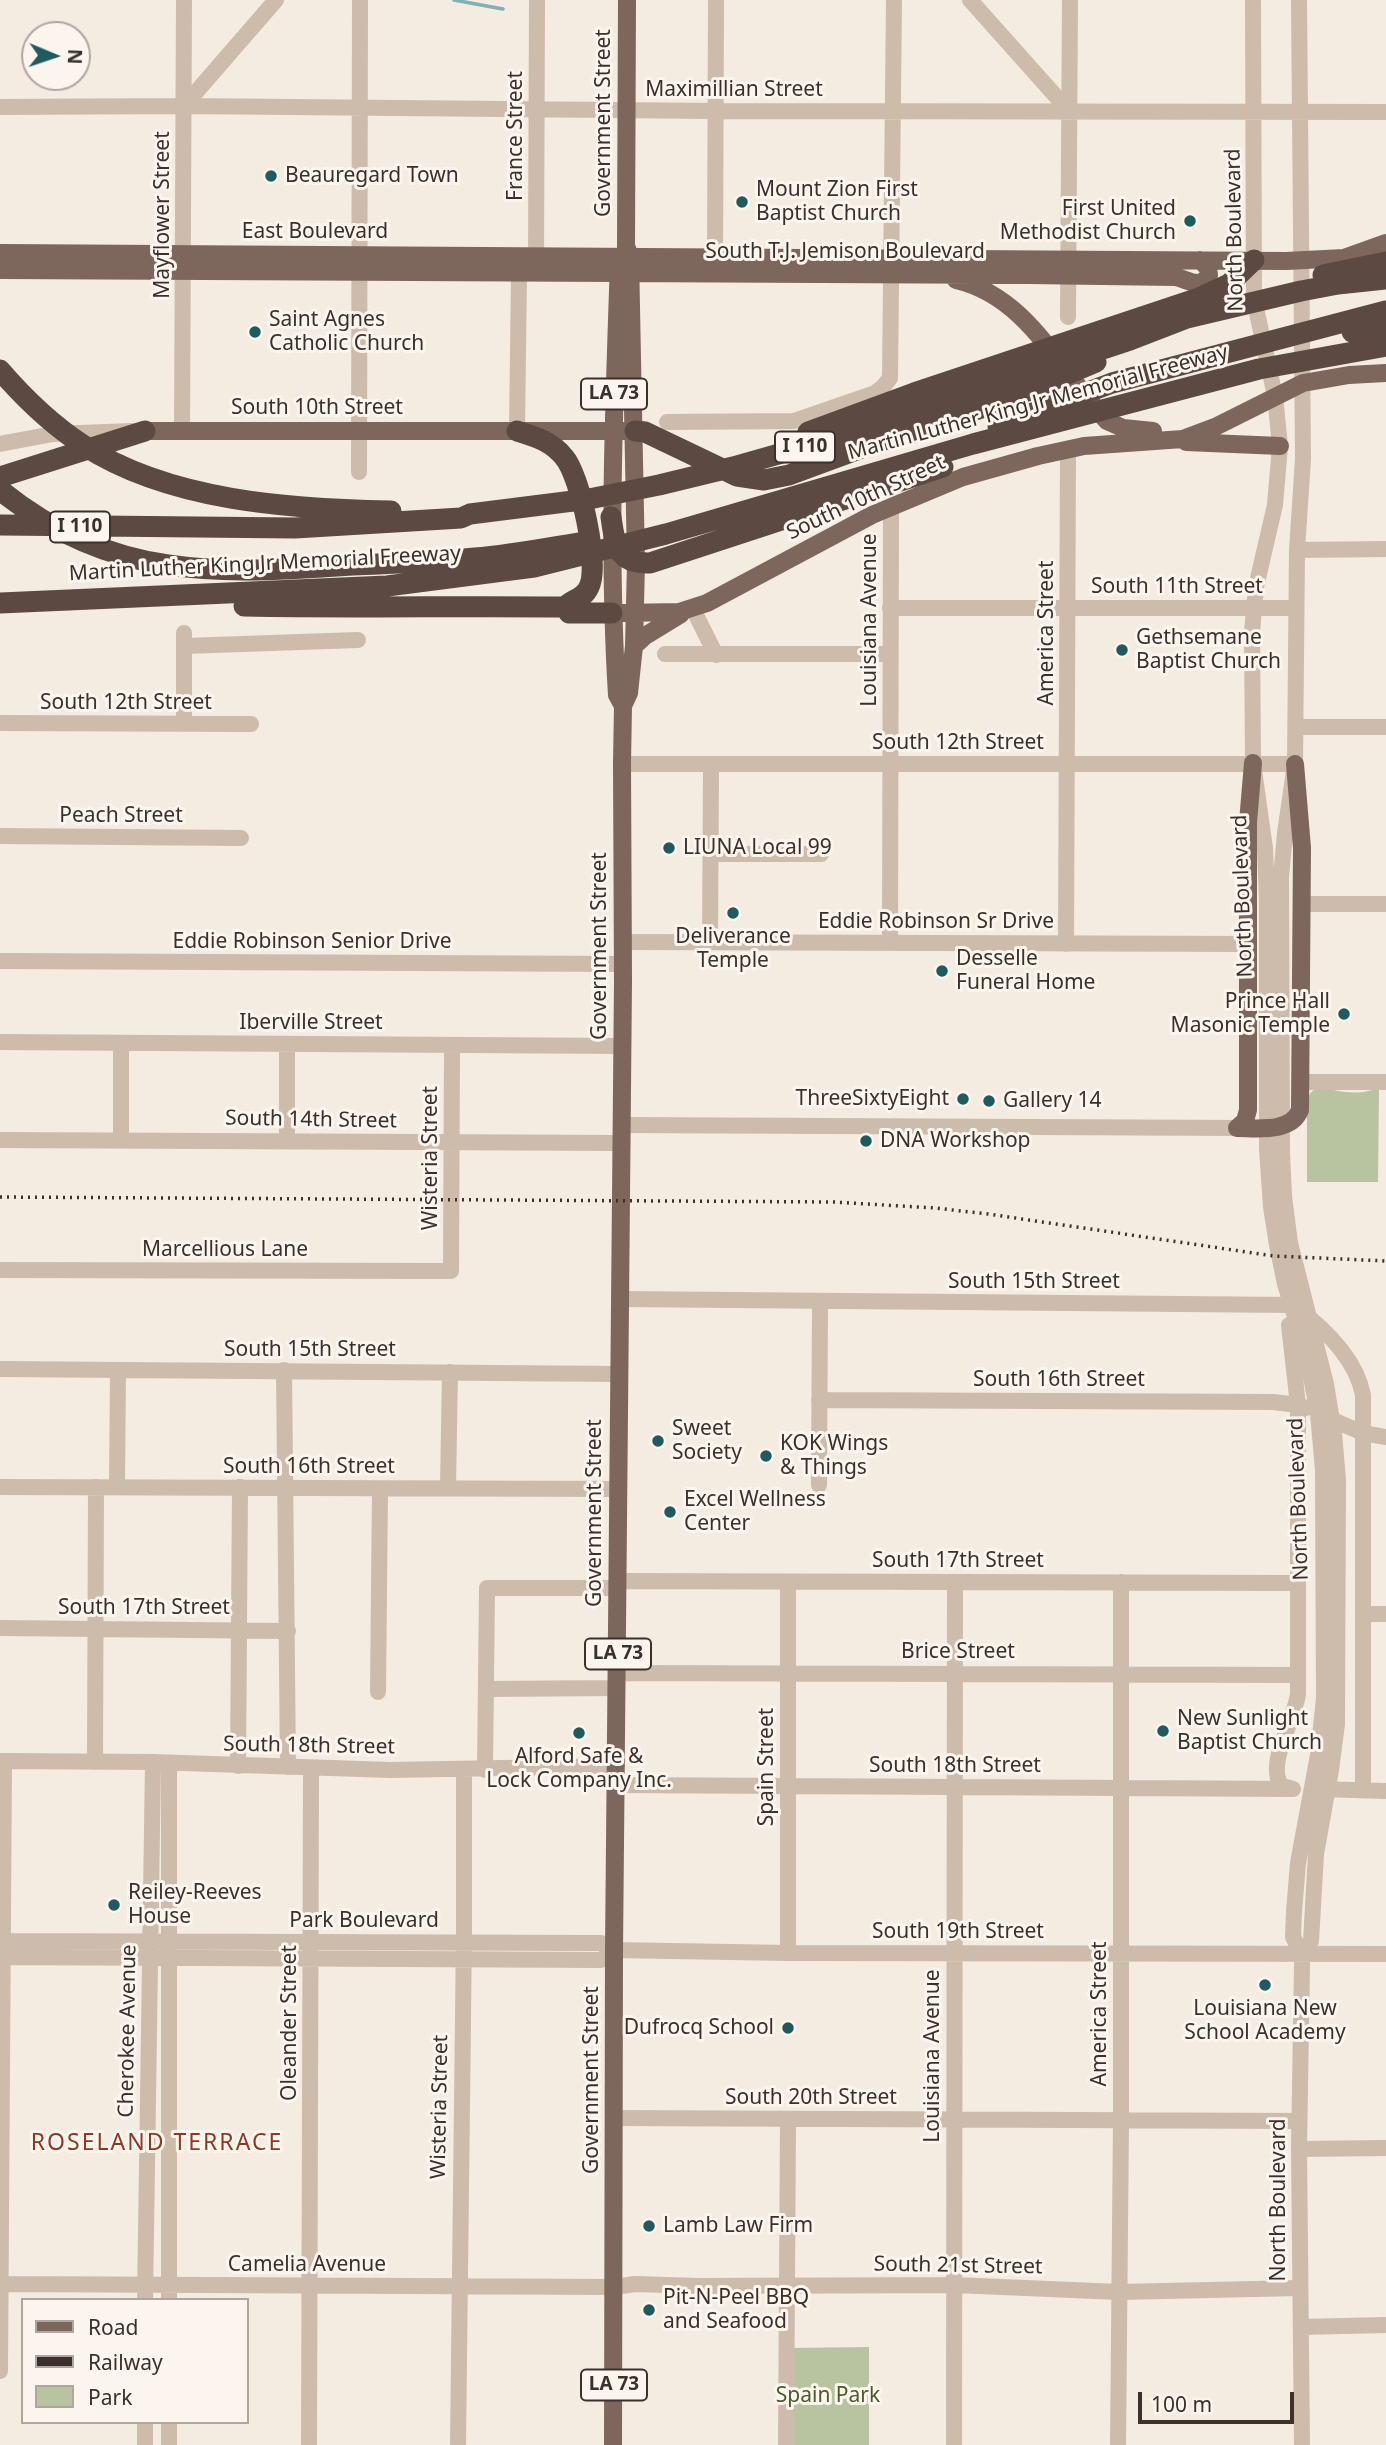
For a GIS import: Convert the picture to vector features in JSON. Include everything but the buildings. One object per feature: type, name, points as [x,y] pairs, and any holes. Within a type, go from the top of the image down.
[{"type":"highway","points":[[635,431],[645,432],[737,476],[757,481],[789,475],[1030,391],[1088,367],[1130,330],[1217,291],[1229,284],[1254,260]]},
{"type":"highway","points":[[1187,318],[1241,295],[1349,268],[1386,262]]},
{"type":"highway","name":"Martin Luther King Jr Memorial Freeway","points":[[0,526],[295,528],[464,514],[607,495],[733,467],[781,442],[856,415],[1130,330],[1301,291],[1386,279]]},
{"type":"highway","points":[[919,460],[953,443],[1112,383],[1386,311]]},
{"type":"highway","points":[[1259,369],[1292,349],[1348,333],[1386,327]]},
{"type":"highway","name":"Martin Luther King Jr Memorial Freeway","points":[[0,603],[123,598],[202,600],[424,583],[666,534],[919,460],[1136,401],[1259,369],[1386,346]]},
{"type":"highway","points":[[0,370],[39,411],[85,446],[118,464],[169,484],[225,496],[301,507],[464,514]]},
{"type":"highway","points":[[611,517],[617,547],[624,557],[636,563],[650,563],[956,462],[1095,421],[1136,401]]},
{"type":"highway","points":[[0,477],[145,431]]},
{"type":"highway","points":[[202,600],[565,607],[586,592],[593,573],[577,481],[570,464],[553,445],[517,431]]},
{"type":"highway","points":[[0,490],[51,525],[105,550],[134,559],[205,570],[301,568],[553,555]]},
{"type":"highway","points":[[565,607],[569,612],[612,613]]},
{"type":"main road","name":"Government Street","points":[[623,706],[617,695],[612,613],[611,517],[613,431],[625,263],[628,0]]},
{"type":"main road","name":"South T.J. Jemison Boulevard","points":[[625,263],[1069,268],[1176,277],[1201,284],[1206,280],[1209,271],[1200,260],[1300,261],[1344,258],[1386,243]]},
{"type":"main road","name":"East Boulevard","points":[[0,253],[183,263]]},
{"type":"main road","name":"East Boulevard","points":[[0,270],[183,263],[530,267],[625,263]]},
{"type":"main road","name":"Government Street","points":[[613,2445],[614,1950],[624,964],[622,764],[623,706],[629,693],[634,646],[636,563],[635,431],[625,263]]},
{"type":"main road","name":"South T.J. Jemison Boulevard","points":[[890,267],[931,275],[1069,268]]},
{"type":"main road","points":[[931,275],[971,284],[1013,309],[1039,335],[1101,414],[1117,426],[1139,430],[1176,429],[1210,420],[1221,424]]},
{"type":"main road","name":"South 10th Street","points":[[612,613],[690,610],[891,506],[962,477],[1068,449],[1109,443],[1172,441],[1195,436],[1303,383],[1349,375],[1386,373]]},
{"type":"main road","points":[[1101,414],[1109,443]]},
{"type":"main road","name":"South 10th Street","points":[[145,431],[635,431]]},
{"type":"main road","points":[[1172,441],[1280,446]]},
{"type":"main road","points":[[634,646],[645,636],[690,610]]},
{"type":"main road","points":[[1237,1128],[1245,1121],[1248,1110],[1248,822],[1253,763]]},
{"type":"main road","points":[[1237,1128],[1259,1129],[1290,1124],[1300,1110],[1302,848],[1295,764]]},
{"type":"street","name":"Mayflower Street","points":[[182,430],[184,0]]},
{"type":"street","points":[[184,106],[276,0]]},
{"type":"street","points":[[359,472],[360,0]]},
{"type":"street","name":"France Street","points":[[517,431],[530,267],[538,109],[537,0]]},
{"type":"street","points":[[715,266],[716,0]]},
{"type":"street","points":[[667,422],[794,421],[875,393],[890,378],[894,0]]},
{"type":"street","points":[[970,0],[1069,111]]},
{"type":"street","points":[[1068,317],[1070,0]]},
{"type":"street","name":"North Boulevard","points":[[1253,0],[1254,260],[1257,318],[1275,397],[1280,446],[1275,505],[1253,609],[1253,763],[1274,878],[1284,1196],[1290,1243],[1326,1384],[1338,1480],[1331,1599],[1337,1724],[1320,1789],[1301,1841],[1293,1937],[1302,1954],[1299,2121],[1302,2445]]},
{"type":"street","name":"North Boulevard","points":[[1274,878],[1295,764],[1297,550],[1303,459],[1299,0]]},
{"type":"street","name":"Maximillian Street","points":[[0,107],[1386,112]]},
{"type":"street","name":"South 10th Street","points":[[0,444],[78,431],[145,431]]},
{"type":"street","name":"America Street","points":[[1066,944],[1068,449]]},
{"type":"street","name":"Louisiana Avenue","points":[[890,943],[891,506]]},
{"type":"street","points":[[1297,550],[1386,549]]},
{"type":"street","name":"South 11th Street","points":[[890,608],[1296,608]]},
{"type":"street","points":[[690,610],[716,655]]},
{"type":"street","points":[[184,723],[184,639],[358,640]]},
{"type":"street","points":[[665,654],[890,653]]},
{"type":"street","name":"South 12th Street","points":[[0,723],[251,724]]},
{"type":"street","points":[[1296,727],[1386,727]]},
{"type":"street","name":"South 12th Street","points":[[622,764],[1295,764]]},
{"type":"street","points":[[710,942],[711,765]]},
{"type":"street","name":"Peach Street","points":[[0,836],[241,838]]},
{"type":"street","points":[[711,854],[821,854]]},
{"type":"street","points":[[1301,904],[1386,904]]},
{"type":"street","name":"Eddie Robinson Sr Drive","points":[[623,942],[1248,944]]},
{"type":"street","name":"Eddie Robinson Senior Drive","points":[[0,961],[624,964]]},
{"type":"street","name":"Iberville Street","points":[[0,1042],[622,1046]]},
{"type":"street","points":[[121,1043],[121,1140]]},
{"type":"street","points":[[286,1044],[287,1141]]},
{"type":"street","name":"Wisteria Street","points":[[450,1271],[452,1045]]},
{"type":"street","points":[[1301,1082],[1386,1082]]},
{"type":"street","name":"South 14th Street","points":[[0,1140],[452,1142],[622,1134],[1237,1128]]},
{"type":"street","name":"Marcellious Lane","points":[[0,1270],[450,1271]]},
{"type":"street","name":"South 15th Street","points":[[620,1299],[1287,1304]]},
{"type":"street","points":[[819,1485],[820,1301]]},
{"type":"street","points":[[1287,1304],[1312,1321],[1345,1355],[1358,1376],[1363,1395],[1363,1790]]},
{"type":"street","name":"North Boulevard","points":[[1287,1304],[1298,1405],[1297,1703],[1278,1757],[1276,1772],[1277,1780],[1282,1786],[1292,1789]]},
{"type":"street","name":"South 15th Street","points":[[0,1369],[619,1374]]},
{"type":"street","points":[[284,1370],[288,1768]]},
{"type":"street","points":[[117,1486],[118,1371]]},
{"type":"street","points":[[448,1488],[450,1372]]},
{"type":"street","points":[[1331,1419],[1343,1418],[1356,1410],[1363,1395]]},
{"type":"street","name":"South 16th Street","points":[[819,1400],[1273,1402],[1298,1405],[1363,1433],[1386,1437]]},
{"type":"street","name":"South 16th Street","points":[[0,1487],[619,1489]]},
{"type":"street","points":[[95,1762],[96,1487]]},
{"type":"street","points":[[238,1766],[240,1487]]},
{"type":"street","points":[[378,1692],[380,1489]]},
{"type":"street","name":"South 17th Street","points":[[486,1689],[487,1588],[788,1582],[1298,1583]]},
{"type":"street","name":"Spain Street","points":[[788,1582],[788,1953]]},
{"type":"street","name":"America Street","points":[[1118,2445],[1121,1582]]},
{"type":"street","name":"Louisiana Avenue","points":[[954,2445],[955,1583]]},
{"type":"street","points":[[1364,1614],[1386,1614]]},
{"type":"street","name":"South 17th Street","points":[[0,1628],[288,1630]]},
{"type":"street","name":"Brice Street","points":[[486,1689],[617,1680],[788,1674],[1297,1675]]},
{"type":"street","points":[[485,1770],[486,1689]]},
{"type":"street","points":[[0,2371],[2,1761]]},
{"type":"street","name":"South 18th Street","points":[[2,1761],[161,1763],[311,1769],[485,1770],[617,1766]]},
{"type":"street","name":"Cherokee Avenue","points":[[145,2293],[150,1941],[161,1763]]},
{"type":"street","name":"Cherokee Avenue","points":[[161,1763],[169,1941],[169,2293]]},
{"type":"street","name":"Oleander Street","points":[[309,2445],[311,1769]]},
{"type":"street","name":"Wisteria Street","points":[[458,2445],[464,1770]]},
{"type":"street","name":"South 18th Street","points":[[617,1785],[1292,1789]]},
{"type":"street","points":[[1292,1789],[1386,1791]]},
{"type":"street","name":"Park Boulevard","points":[[2,1941],[601,1943],[614,1950]]},
{"type":"street","points":[[2,1957],[601,1960],[614,1950]]},
{"type":"street","name":"South 19th Street","points":[[614,1950],[1386,1954]]},
{"type":"street","name":"South 20th Street","points":[[615,2118],[1299,2121]]},
{"type":"street","points":[[786,2445],[788,2119]]},
{"type":"street","points":[[1299,2149],[1386,2148]]},
{"type":"street","name":"Camelia Avenue","points":[[0,2284],[145,2293],[310,2286],[615,2287]]},
{"type":"street","name":"South 21st Street","points":[[615,2287],[635,2284],[955,2285],[1119,2292],[1300,2288]]},
{"type":"street","points":[[1301,2327],[1386,2325]]},
{"type":"street","points":[[145,2424],[145,2445]]},
{"type":"street","points":[[170,2424],[170,2445]]},
{"type":"green space","points":[[1379,1087],[1378,1182],[1307,1182],[1307,1100],[1310,1094],[1318,1088],[1358,1092]]},
{"type":"green space","name":"Spain Park","points":[[869,2347],[869,2445],[786,2445],[787,2348]]},
{"type":"waterway","points":[[454,0],[503,9]]},
{"type":"railway","points":[[0,1197],[833,1202],[988,1214],[1274,1256],[1386,1261]]},
{"type":"place","name":"Beauregard Town","points":[[271,176]]},
{"type":"place","name":"Mount Zion First Baptist Church","points":[[742,202]]},
{"type":"place","name":"First United Methodist Church","points":[[1190,221]]},
{"type":"place","name":"Saint Agnes Catholic Church","points":[[255,332]]},
{"type":"place","name":"Gethsemane Baptist Church","points":[[1122,650]]},
{"type":"place","name":"LIUNA Local 99","points":[[669,848]]},
{"type":"place","name":"Deliverance Temple","points":[[733,913]]},
{"type":"place","name":"Desselle Funeral Home","points":[[942,971]]},
{"type":"place","name":"Prince Hall Masonic Temple","points":[[1344,1014]]},
{"type":"place","name":"ThreeSixtyEight","points":[[963,1099]]},
{"type":"place","name":"Gallery 14","points":[[989,1101]]},
{"type":"place","name":"DNA Workshop","points":[[866,1141]]},
{"type":"place","name":"Sweet Society","points":[[658,1441]]},
{"type":"place","name":"KOK Wings & Things","points":[[766,1456]]},
{"type":"place","name":"Excel Wellness Center","points":[[670,1512]]},
{"type":"place","name":"New Sunlight Baptist Church","points":[[1163,1731]]},
{"type":"place","name":"Alford Safe & Lock Company Inc.","points":[[579,1733]]},
{"type":"place","name":"Reiley-Reeves House","points":[[114,1905]]},
{"type":"place","name":"Louisiana New School Academy","points":[[1265,1985]]},
{"type":"place","name":"Dufrocq School","points":[[788,2028]]},
{"type":"place","name":"Lamb Law Firm","points":[[649,2226]]},
{"type":"place","name":"Pit-N-Peel BBQ and Seafood","points":[[649,2310]]},
{"type":"district","name":"ROSELAND TERRACE","points":[[157,2143]]}]
